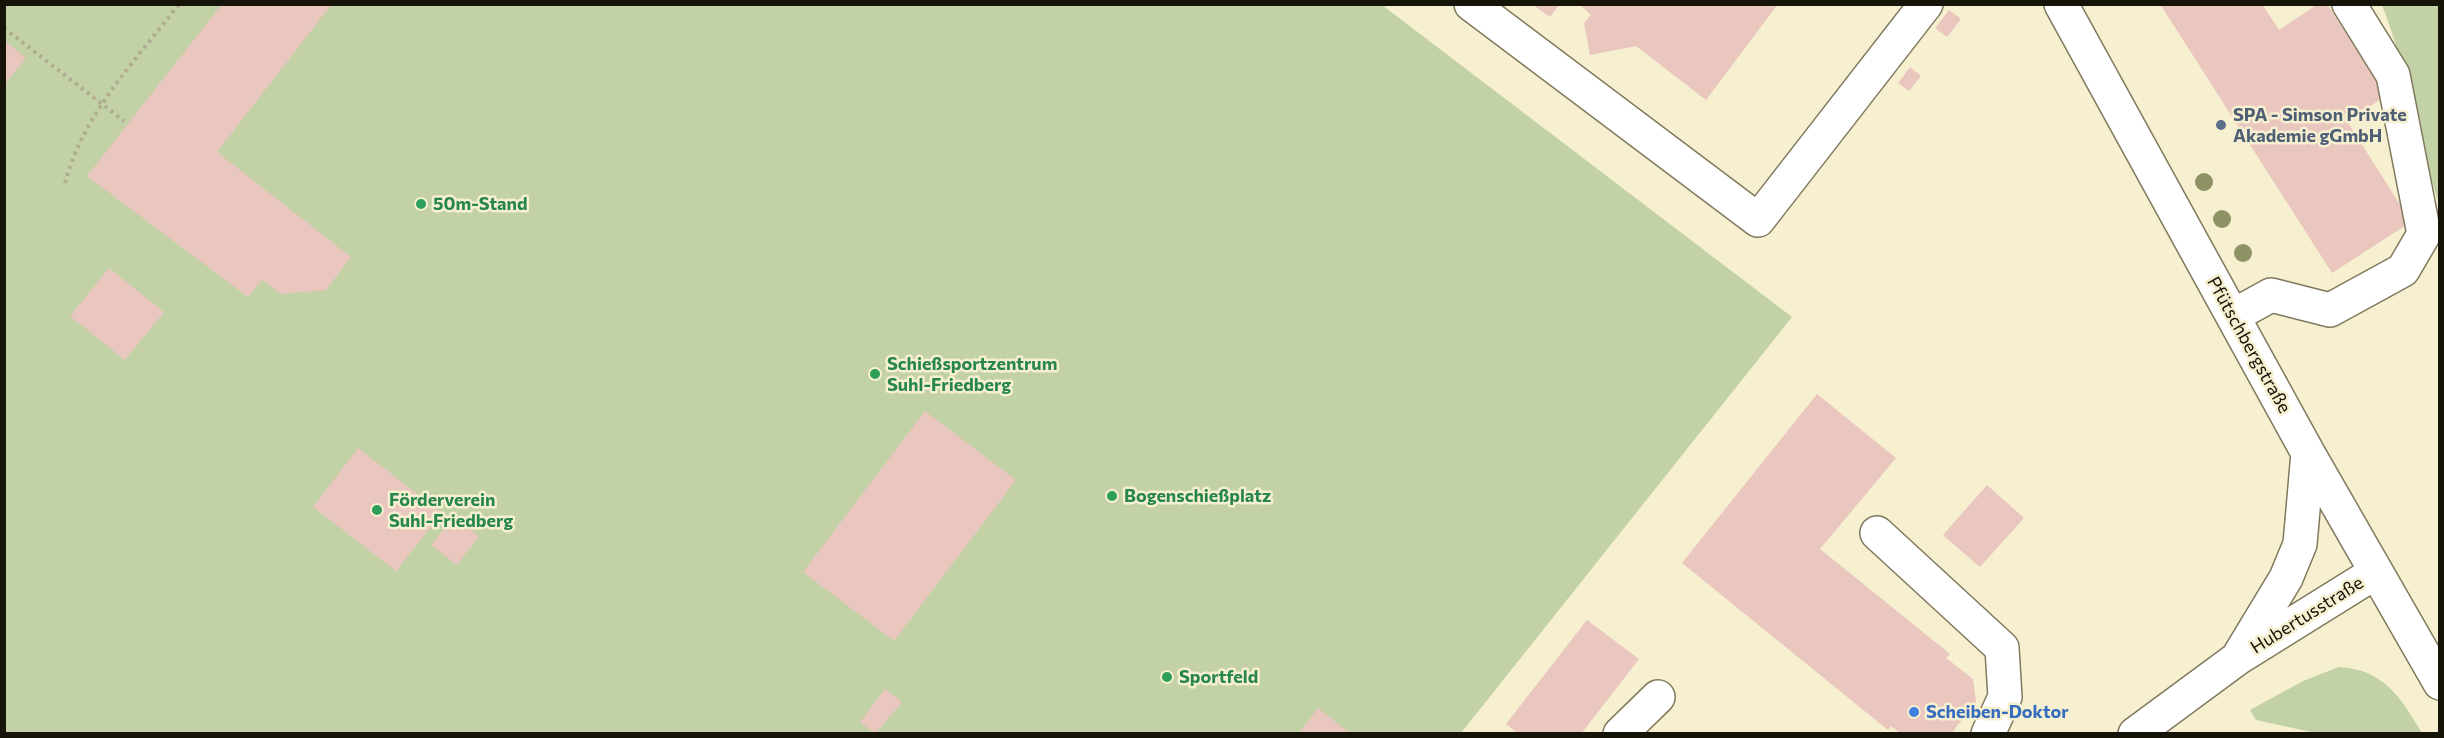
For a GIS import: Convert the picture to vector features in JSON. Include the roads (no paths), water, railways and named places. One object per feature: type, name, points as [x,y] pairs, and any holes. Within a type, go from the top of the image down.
[{"type":"street","points":[[1471,4],[1758,220],[1926,4]]},
{"type":"street","name":"Pfütschbergstraße","points":[[2061,4],[2308,453],[2439,683]]},
{"type":"street","points":[[2233,316],[2271,295],[2330,310],[2403,270],[2424,234],[2393,75],[2349,4]]},
{"type":"street","name":"Hubertusstraße","points":[[2238,658],[2286,578],[2300,544],[2308,453]]},
{"type":"street","points":[[1877,533],[2002,648],[2005,697],[1988,734]]},
{"type":"street","name":"Hubertusstraße","points":[[2135,734],[2238,658],[2376,572]]},
{"type":"street","points":[[1620,734],[1658,697]]},
{"type":"place","name":"SPA - Simson Private Akademie gGmbH","points":[[2221,125]]},
{"type":"place","name":"50m-Stand","points":[[421,204]]},
{"type":"place","name":"Schießsportzentrum Suhl-Friedberg","points":[[875,374]]},
{"type":"place","name":"Bogenschießplatz","points":[[1112,496]]},
{"type":"place","name":"Förderverein Suhl-Friedberg","points":[[377,510]]},
{"type":"place","name":"Sportfeld","points":[[1167,677]]},
{"type":"place","name":"Scheiben-Doktor","points":[[1914,712]]}]
